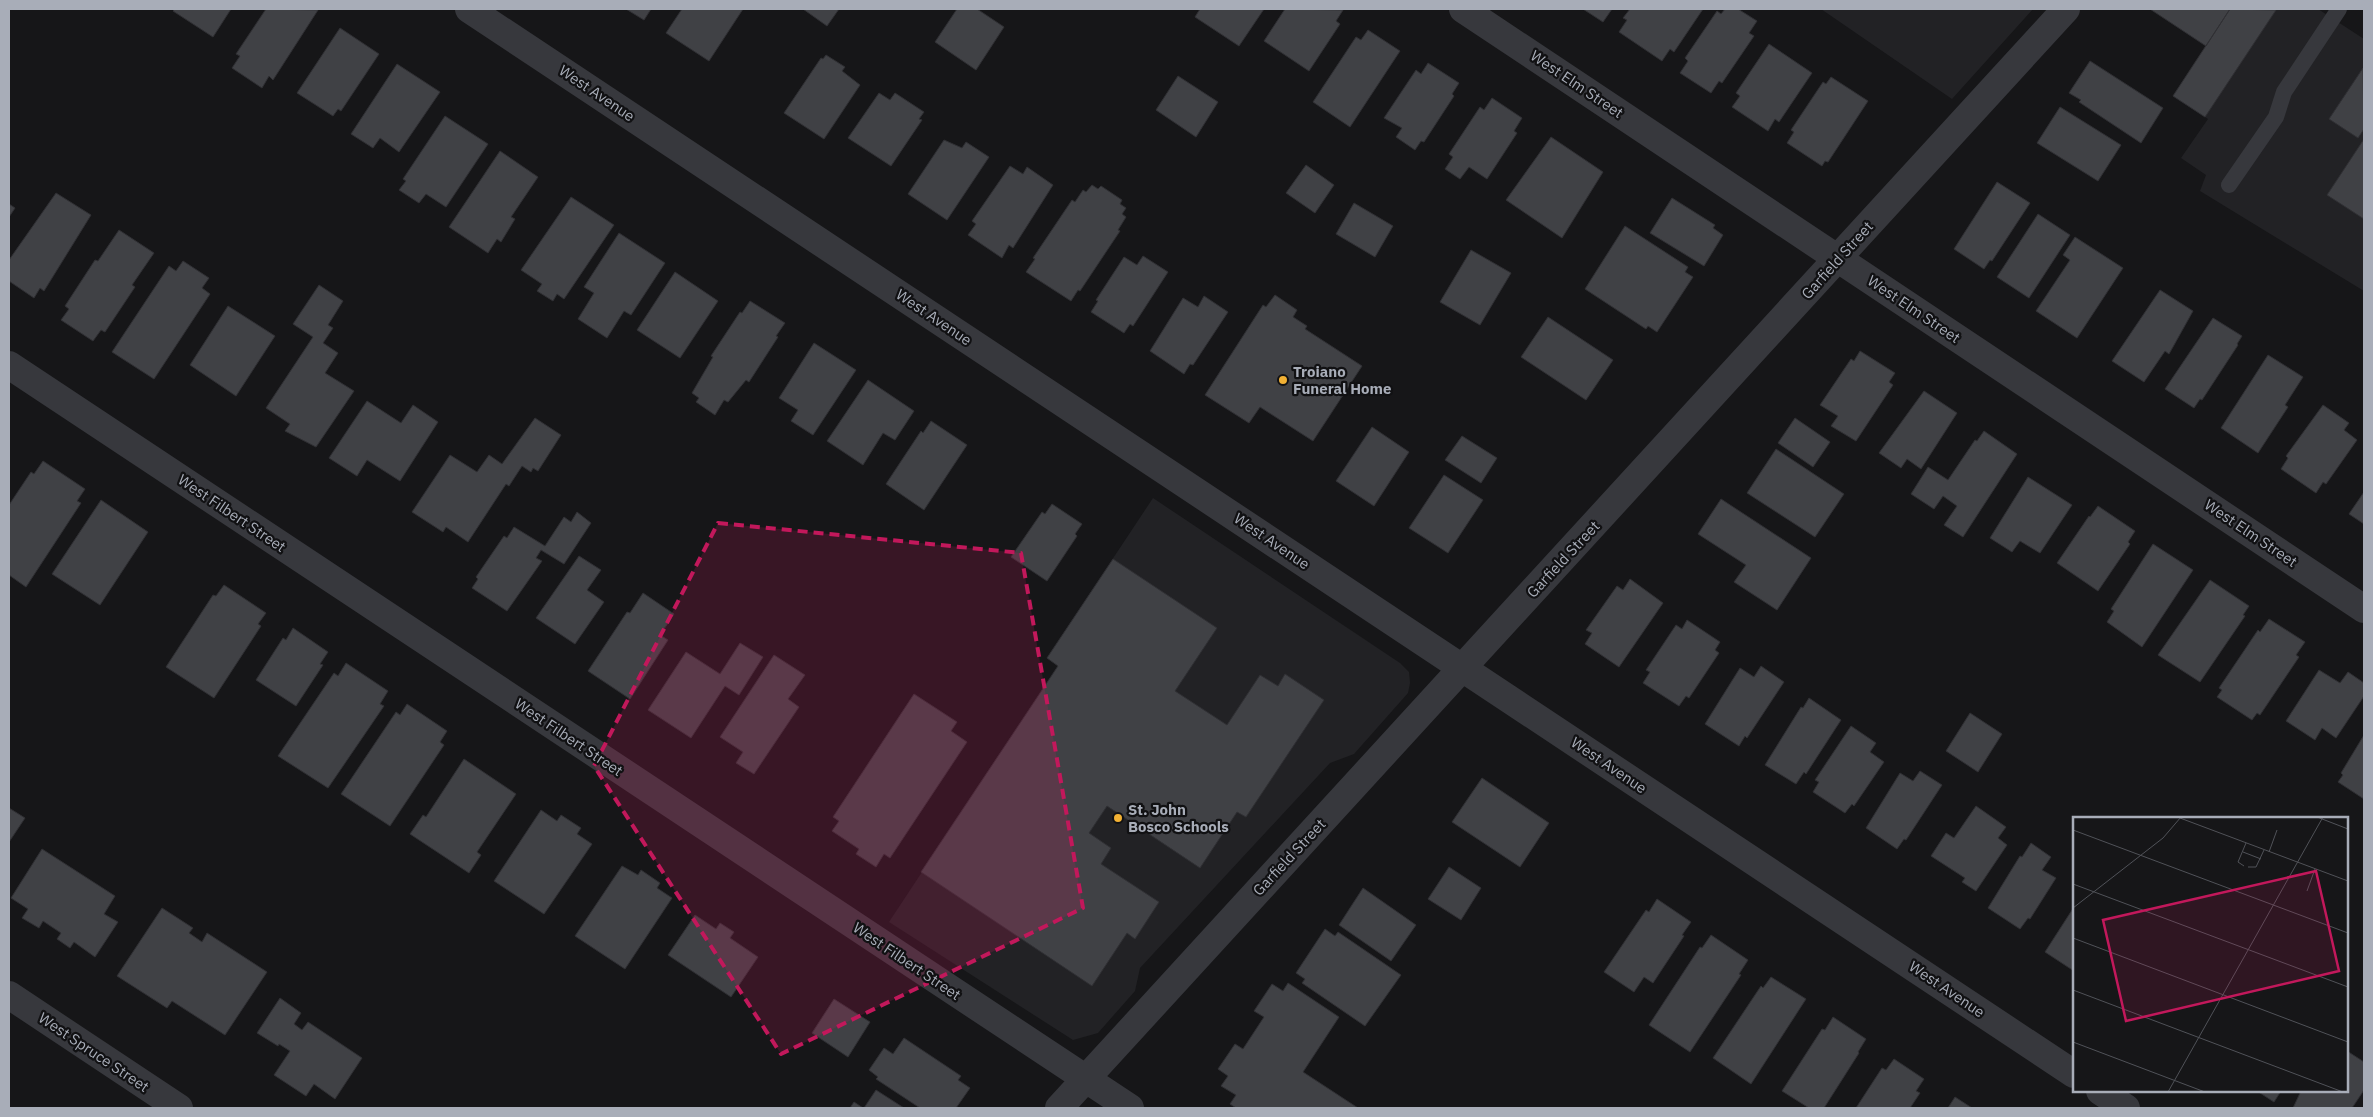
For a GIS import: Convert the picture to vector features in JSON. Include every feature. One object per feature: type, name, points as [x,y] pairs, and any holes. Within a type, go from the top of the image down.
[{"type":"street","name":"West Avenue","points":[[469,9],[2073,1073]]},
{"type":"street","name":"West Elm Street","points":[[1463,9],[2364,609]]},
{"type":"street","name":"Garfield Street","points":[[1059,1108],[2066,9]]},
{"type":"street","name":"West Filbert Street","points":[[9,365],[1130,1108]]},
{"type":"street","name":"West Spruce Street","points":[[9,995],[179,1108]]},
{"type":"street","points":[[2102,1092],[2126,1108]]},
{"type":"lane","points":[[2229,185],[2276,117],[2284,92],[2339,9]]},
{"type":"highlighted area","points":[[718,523],[1021,553],[1083,908],[781,1054],[594,766]]},
{"type":"shaded area","points":[[1821,9],[2033,9],[1952,99]]},
{"type":"shaded area","points":[[2230,9],[2318,9],[2364,39],[2364,291],[2200,191],[2206,175],[2181,158],[2208,119],[2173,96]]},
{"type":"shaded area","name":"St. John Bosco Schools","points":[[1153,498],[1400,663],[1409,672],[1410,683],[1408,693],[1354,754],[1330,763],[1140,968],[1135,991],[1098,1033],[1073,1040],[889,922],[1058,666],[1047,658]]},
{"type":"building","points":[[175,9],[231,9],[213,37],[173,11]]},
{"type":"building","points":[[266,9],[318,10],[273,80],[269,76],[262,88],[232,68],[240,56],[236,54]]},
{"type":"building","points":[[626,9],[651,9],[644,20]]},
{"type":"building","points":[[682,9],[743,9],[709,61],[666,33]]},
{"type":"building","points":[[803,9],[839,9],[827,26]]},
{"type":"building","points":[[957,9],[977,9],[1004,27],[976,70],[935,42]]},
{"type":"building","points":[[1200,9],[1264,9],[1239,46],[1195,17]]},
{"type":"building","points":[[1285,9],[1343,10],[1336,21],[1340,24],[1309,71],[1264,41]]},
{"type":"building","points":[[1583,9],[1612,9],[1603,22]]},
{"type":"building","points":[[1630,9],[1703,9],[1674,52],[1670,49],[1662,61],[1619,32],[1627,20],[1623,18]]},
{"type":"building","points":[[1725,9],[1738,9],[1757,21],[1749,33],[1754,36],[1722,83],[1719,81],[1711,93],[1680,73],[1688,61],[1685,58],[1717,11],[1721,14]]},
{"type":"building","points":[[2150,9],[2230,9],[2206,46]]},
{"type":"building","points":[[2230,9],[2276,10],[2205,117],[2173,96]]},
{"type":"building","points":[[340,28],[379,54],[341,111],[338,109],[333,116],[297,93]]},
{"type":"building","points":[[1368,30],[1400,51],[1350,127],[1313,102],[1356,37],[1361,40]]},
{"type":"building","points":[[1769,44],[1812,73],[1779,122],[1775,119],[1768,131],[1732,107],[1740,96],[1736,93]]},
{"type":"building","points":[[826,55],[845,67],[842,71],[860,85],[824,139],[784,113],[821,58],[823,59]]},
{"type":"building","points":[[2090,61],[2163,108],[2141,143],[2079,102],[2081,100],[2069,93]]},
{"type":"building","points":[[1428,63],[1459,83],[1452,94],[1454,96],[1424,142],[1421,141],[1415,150],[1396,137],[1402,128],[1384,118],[1416,70],[1421,74]]},
{"type":"building","points":[[397,64],[440,92],[399,152],[380,138],[373,148],[351,134]]},
{"type":"building","points":[[2363,68],[2364,129],[2358,138],[2329,119]]},
{"type":"building","points":[[1178,76],[1218,102],[1196,137],[1156,110]]},
{"type":"building","points":[[1831,77],[1868,101],[1828,162],[1825,161],[1822,166],[1787,143],[1794,132],[1791,130],[1823,82],[1826,84]]},
{"type":"building","points":[[879,93],[890,100],[895,93],[924,112],[919,119],[922,120],[891,166],[848,138]]},
{"type":"building","points":[[1492,98],[1522,118],[1514,131],[1517,133],[1487,179],[1469,167],[1460,179],[1445,169],[1453,157],[1449,154],[1480,107],[1484,110]]},
{"type":"building","points":[[2060,107],[2121,145],[2098,181],[2037,143]]},
{"type":"building","points":[[445,116],[488,144],[446,207],[426,194],[419,203],[399,190],[406,181],[403,179]]},
{"type":"building","points":[[1551,137],[1603,172],[1562,238],[1506,200]]},
{"type":"building","points":[[2364,139],[2364,219],[2327,195]]},
{"type":"building","points":[[944,140],[962,148],[966,142],[989,157],[947,220],[908,194]]},
{"type":"building","points":[[500,151],[538,177],[511,217],[515,219],[501,242],[497,239],[488,253],[449,227]]},
{"type":"building","points":[[1306,165],[1334,185],[1315,213],[1286,193]]},
{"type":"building","points":[[1010,166],[1023,174],[1027,167],[1053,185],[1013,248],[1009,245],[1002,258],[968,235],[976,224],[972,221]]},
{"type":"building","points":[[1997,182],[2030,203],[1992,261],[1990,260],[1984,269],[1954,249]]},
{"type":"building","points":[[1092,185],[1098,189],[1101,186],[1122,200],[1120,204],[1126,208],[1122,214],[1126,217],[1118,230],[1120,231],[1080,291],[1078,290],[1071,301],[1026,272],[1035,259],[1033,258],[1072,200],[1075,202],[1083,190],[1086,192]]},
{"type":"building","points":[[56,193],[91,215],[44,291],[40,288],[34,298],[9,281],[9,260]]},
{"type":"building","points":[[571,197],[614,225],[564,299],[557,294],[553,301],[537,291],[542,284],[521,270]]},
{"type":"building","points":[[1672,198],[1715,225],[1713,228],[1723,235],[1704,266],[1650,233]]},
{"type":"building","points":[[1354,203],[1393,226],[1375,257],[1336,234]]},
{"type":"building","points":[[9,204],[15,208],[9,217]]},
{"type":"building","points":[[2038,214],[2070,235],[2029,298],[1997,277]]},
{"type":"building","points":[[1625,226],[1688,267],[1685,272],[1693,277],[1657,332],[1648,326],[1646,329],[1585,289]]},
{"type":"building","points":[[119,230],[154,253],[132,285],[135,287],[105,332],[101,330],[93,341],[61,320],[69,309],[65,306],[95,260],[98,261]]},
{"type":"building","points":[[619,233],[665,263],[631,315],[624,311],[607,338],[578,319],[594,293],[584,287]]},
{"type":"building","points":[[2075,237],[2123,268],[2077,338],[2036,311],[2070,260],[2063,255]]},
{"type":"building","points":[[1471,250],[1511,273],[1480,325],[1440,302]]},
{"type":"building","points":[[1143,256],[1168,272],[1133,326],[1130,324],[1124,333],[1091,312],[1098,301],[1096,300],[1124,257],[1137,265]]},
{"type":"building","points":[[183,261],[209,278],[202,288],[210,294],[154,379],[112,352],[169,266],[176,271]]},
{"type":"building","points":[[675,272],[718,301],[680,358],[637,330]]},
{"type":"building","points":[[319,285],[343,301],[328,325],[333,328],[323,343],[338,353],[325,373],[354,391],[316,447],[285,431],[290,424],[266,408],[313,337],[293,324]]},
{"type":"building","points":[[2160,290],[2193,311],[2169,354],[2165,351],[2144,382],[2112,361]]},
{"type":"building","name":"Troiano Funeral Home","points":[[1275,295],[1297,310],[1293,317],[1307,326],[1305,329],[1362,366],[1313,441],[1260,407],[1249,423],[1205,395],[1263,305],[1266,307]]},
{"type":"building","points":[[1204,296],[1228,312],[1193,365],[1190,364],[1184,374],[1150,351],[1183,298],[1198,307]]},
{"type":"building","points":[[750,301],[785,323],[749,382],[746,380],[728,402],[724,400],[715,415],[696,402],[699,398],[692,393],[713,357],[711,356],[740,312],[742,313]]},
{"type":"building","points":[[228,306],[275,336],[236,396],[190,365]]},
{"type":"building","points":[[1548,317],[1613,360],[1586,400],[1521,357]]},
{"type":"building","points":[[2213,318],[2242,336],[2202,400],[2200,399],[2194,408],[2165,389]]},
{"type":"building","points":[[814,343],[856,370],[813,435],[791,421],[798,410],[779,398]]},
{"type":"building","points":[[1860,351],[1895,373],[1889,382],[1893,385],[1856,441],[1831,426],[1838,416],[1820,405],[1851,359],[1854,361]]},
{"type":"building","points":[[2268,355],[2303,377],[2285,405],[2288,407],[2258,453],[2221,428]]},
{"type":"building","points":[[868,380],[914,411],[895,440],[883,433],[863,465],[827,441]]},
{"type":"building","points":[[1924,391],[1957,413],[1921,469],[1907,459],[1901,468],[1879,453]]},
{"type":"building","points":[[367,401],[401,423],[413,405],[438,422],[400,481],[367,460],[357,476],[329,458]]},
{"type":"building","points":[[2323,405],[2349,423],[2344,430],[2357,440],[2326,484],[2323,482],[2316,493],[2281,469],[2288,458],[2286,456]]},
{"type":"building","points":[[535,418],[561,435],[538,471],[533,468],[531,472],[522,466],[509,486],[506,484],[468,542],[446,527],[443,532],[412,512],[450,455],[477,472],[489,455],[502,464]]},
{"type":"building","points":[[1795,418],[1830,442],[1813,467],[1778,443]]},
{"type":"building","points":[[931,421],[967,445],[924,510],[886,484],[921,431],[923,433]]},
{"type":"building","points":[[1372,427],[1409,452],[1374,506],[1336,481]]},
{"type":"building","points":[[1984,431],[2017,454],[1963,537],[1944,525],[1957,506],[1943,496],[1934,509],[1911,494],[1928,467],[1948,480],[1975,440],[1977,441]]},
{"type":"building","points":[[1462,436],[1497,458],[1481,483],[1445,460]]},
{"type":"building","points":[[1776,449],[1844,494],[1815,537],[1747,493]]},
{"type":"building","points":[[43,461],[85,489],[77,501],[81,503],[26,587],[9,575],[9,505],[31,472],[34,474]]},
{"type":"building","points":[[1444,475],[1483,500],[1448,553],[1409,528]]},
{"type":"building","points":[[2028,477],[2072,505],[2040,553],[2020,541],[2012,552],[1990,538]]},
{"type":"building","points":[[2364,492],[2364,524],[2349,514]]},
{"type":"building","points":[[1721,499],[1811,558],[1777,610],[1734,582],[1746,565],[1698,534]]},
{"type":"building","points":[[101,500],[148,532],[100,605],[52,574]]},
{"type":"building","points":[[1052,504],[1082,524],[1075,534],[1077,536],[1047,581],[1011,557],[1042,512],[1045,514]]},
{"type":"building","points":[[2098,506],[2135,531],[2128,542],[2130,544],[2098,591],[2057,563]]},
{"type":"building","points":[[577,512],[591,523],[564,564],[541,550],[536,558],[542,561],[507,611],[472,588],[478,579],[476,577],[504,536],[507,538],[514,527],[545,546],[564,517],[571,522]]},
{"type":"building","points":[[2153,544],[2193,570],[2142,647],[2107,622],[2114,611],[2111,609]]},
{"type":"building","points":[[579,556],[601,570],[587,590],[604,602],[575,644],[536,618]]},
{"type":"building","name":"St. John Bosco Schools","points":[[1113,559],[1217,628],[1175,691],[1227,725],[1260,675],[1278,686],[1285,674],[1324,700],[1246,817],[1237,812],[1200,868],[1107,806],[1089,833],[1111,848],[1101,864],[1159,902],[1135,939],[1127,933],[1092,986],[921,872],[1058,666],[1047,658]]},
{"type":"building","points":[[1630,579],[1663,603],[1619,667],[1585,644],[1592,633],[1586,630],[1617,586],[1623,590]]},
{"type":"building","points":[[2210,580],[2249,606],[2243,615],[2245,616],[2200,682],[2158,655]]},
{"type":"building","points":[[224,585],[266,613],[258,624],[261,626],[214,698],[166,667],[213,595],[216,596]]},
{"type":"building","points":[[643,593],[674,614],[660,635],[668,640],[630,699],[588,671],[627,612],[630,613]]},
{"type":"building","points":[[2269,619],[2305,642],[2296,655],[2299,657],[2260,715],[2257,713],[2252,720],[2217,697],[2222,690],[2219,688],[2258,630],[2260,632]]},
{"type":"building","points":[[1687,620],[1720,642],[1715,650],[1719,653],[1689,698],[1686,696],[1679,706],[1643,683],[1650,672],[1646,670],[1676,625],[1682,629]]},
{"type":"building","points":[[293,628],[328,652],[320,664],[323,665],[296,706],[256,680],[283,638],[286,640]]},
{"type":"building","points":[[740,643],[763,657],[739,695],[725,686],[691,738],[648,710],[686,652],[720,674]]},
{"type":"building","points":[[774,655],[805,675],[788,699],[799,707],[754,774],[736,763],[743,752],[720,737]]},
{"type":"building","points":[[346,663],[388,691],[380,704],[384,706],[328,788],[278,756],[334,673],[338,676]]},
{"type":"building","points":[[1761,666],[1784,682],[1747,738],[1745,736],[1739,746],[1705,724],[1740,668],[1754,677]]},
{"type":"building","points":[[2319,670],[2340,683],[2348,672],[2364,683],[2364,696],[2336,738],[2322,728],[2315,740],[2286,721]]},
{"type":"building","points":[[914,694],[957,722],[951,731],[967,742],[890,858],[884,854],[876,867],[856,854],[859,849],[832,831],[839,821],[833,817]]},
{"type":"building","points":[[1809,698],[1841,720],[1806,774],[1804,772],[1796,784],[1765,765],[1801,707],[1803,708]]},
{"type":"building","points":[[407,704],[447,731],[440,742],[444,745],[390,826],[341,794],[396,712],[400,715]]},
{"type":"building","points":[[1970,713],[2002,734],[1978,772],[1946,751]]},
{"type":"building","points":[[1851,726],[1876,743],[1870,752],[1884,762],[1854,806],[1852,804],[1845,813],[1813,792],[1819,782],[1815,780]]},
{"type":"building","points":[[2364,735],[2364,799],[2338,782],[2343,775],[2341,773]]},
{"type":"building","points":[[464,759],[516,794],[477,852],[481,855],[469,873],[410,834],[423,815],[426,817]]},
{"type":"building","points":[[1920,771],[1942,785],[1906,840],[1904,839],[1897,849],[1866,828],[1900,773],[1913,781]]},
{"type":"building","points":[[1482,778],[1549,823],[1520,867],[1452,822]]},
{"type":"building","points":[[1976,806],[2006,827],[1998,838],[2007,845],[1976,891],[1962,882],[1965,878],[1931,856],[1946,833],[1954,838]]},
{"type":"building","points":[[9,808],[25,818],[9,842]]},
{"type":"building","points":[[541,810],[557,821],[561,815],[581,828],[577,834],[592,844],[544,914],[494,881]]},
{"type":"building","points":[[2031,843],[2051,857],[2042,870],[2056,878],[2030,919],[2028,918],[2020,929],[1988,908],[2020,856],[2022,857]]},
{"type":"building","points":[[42,849],[115,896],[104,914],[118,922],[95,957],[74,942],[70,948],[57,939],[61,933],[43,921],[39,928],[22,918],[28,909],[11,898]]},
{"type":"building","points":[[622,866],[638,875],[641,870],[660,883],[657,888],[672,898],[625,969],[575,936]]},
{"type":"building","points":[[1449,867],[1481,888],[1461,920],[1428,899]]},
{"type":"building","points":[[1363,888],[1416,925],[1391,961],[1339,925]]},
{"type":"building","points":[[1657,899],[1691,922],[1653,983],[1644,977],[1634,992],[1604,972],[1646,910],[1649,912]]},
{"type":"building","points":[[162,908],[193,928],[189,933],[202,942],[207,933],[267,972],[225,1035],[172,1001],[167,1008],[117,976]]},
{"type":"building","points":[[2073,909],[2073,970],[2045,952]]},
{"type":"building","points":[[695,915],[716,929],[720,923],[734,932],[730,938],[758,957],[731,997],[668,955]]},
{"type":"building","points":[[1325,929],[1335,936],[1338,932],[1401,975],[1365,1026],[1302,983],[1305,979],[1296,973]]},
{"type":"building","points":[[1711,935],[1748,960],[1739,974],[1741,975],[1690,1052],[1649,1025],[1700,947],[1702,948]]},
{"type":"building","points":[[1771,977],[1806,999],[1751,1084],[1713,1058],[1761,986],[1763,988]]},
{"type":"building","points":[[1288,983],[1339,1017],[1303,1072],[1358,1108],[1236,1108],[1230,1104],[1236,1095],[1221,1086],[1228,1076],[1218,1069],[1235,1044],[1243,1049],[1264,1017],[1254,1011],[1272,984],[1283,991]]},
{"type":"building","points":[[280,998],[301,1013],[294,1024],[302,1030],[308,1022],[362,1058],[335,1099],[314,1084],[306,1096],[274,1075],[290,1051],[257,1033]]},
{"type":"building","points":[[834,999],[870,1022],[848,1057],[812,1033]]},
{"type":"building","points":[[1833,1017],[1866,1039],[1824,1108],[1809,1108],[1782,1091],[1822,1029],[1825,1030]]},
{"type":"building","points":[[904,1038],[961,1076],[958,1080],[970,1088],[956,1108],[920,1108],[876,1079],[878,1077],[869,1070],[884,1048],[893,1054]]},
{"type":"building","points":[[2348,1052],[2364,1062],[2364,1090],[2352,1108],[2293,1108],[2301,1092],[2348,1092]]},
{"type":"building","points":[[1894,1059],[1924,1079],[1916,1091],[1920,1093],[1910,1108],[1856,1108],[1882,1068],[1886,1070]]},
{"type":"building","points":[[876,1090],[904,1108],[864,1108]]},
{"type":"building","points":[[2259,1092],[2280,1092],[2274,1102]]},
{"type":"building","points":[[1955,1097],[1972,1108],[1948,1108]]},
{"type":"building","points":[[854,1102],[863,1108],[850,1108]]},
{"type":"place","name":"Troiano Funeral Home","points":[[1283,380]]},
{"type":"place","name":"St. John Bosco Schools","points":[[1118,818]]}]
